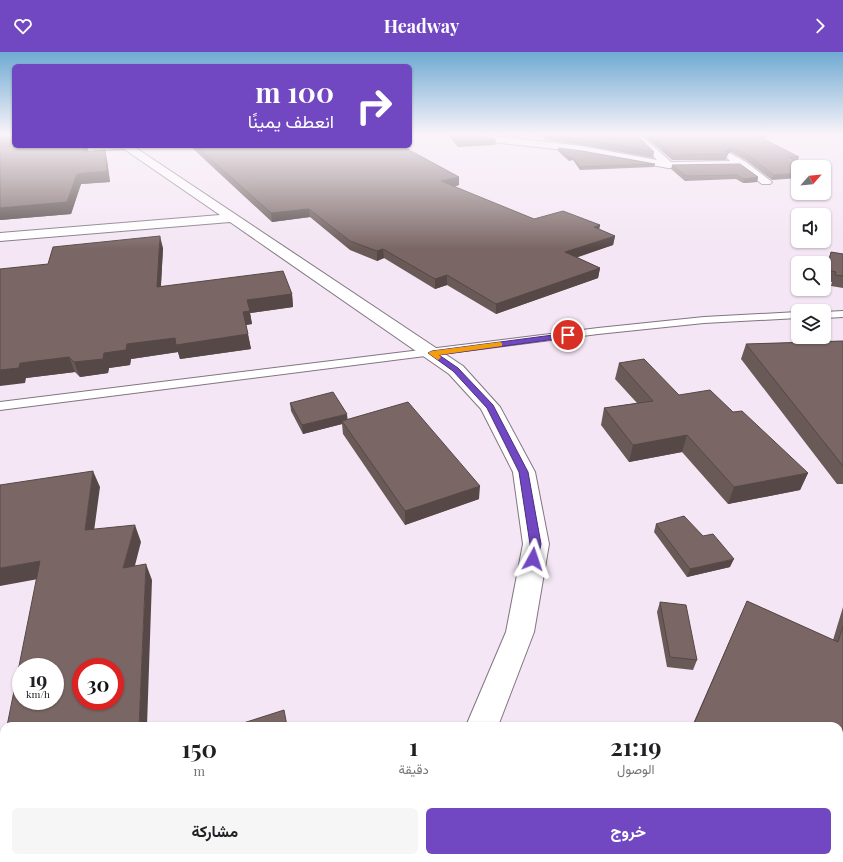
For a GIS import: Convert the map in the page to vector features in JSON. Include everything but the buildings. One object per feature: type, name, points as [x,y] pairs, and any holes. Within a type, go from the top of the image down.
[{"type":"street","points":[[166,173],[456,370],[490,407],[524,472],[536,544],[520,632],[484,722]]},
{"type":"street","points":[[754,173],[766,182]]},
{"type":"street","points":[[0,237],[234,218]]},
{"type":"lane","points":[[831,315],[843,314]]},
{"type":"lane","points":[[0,406],[598,331],[704,320],[791,316]]},
{"type":"slow traffic","points":[[438,357],[432,353],[500,344]]},
{"type":"route","points":[[533,559],[536,544],[524,472],[490,407],[456,370],[432,353],[568,335]]}]
